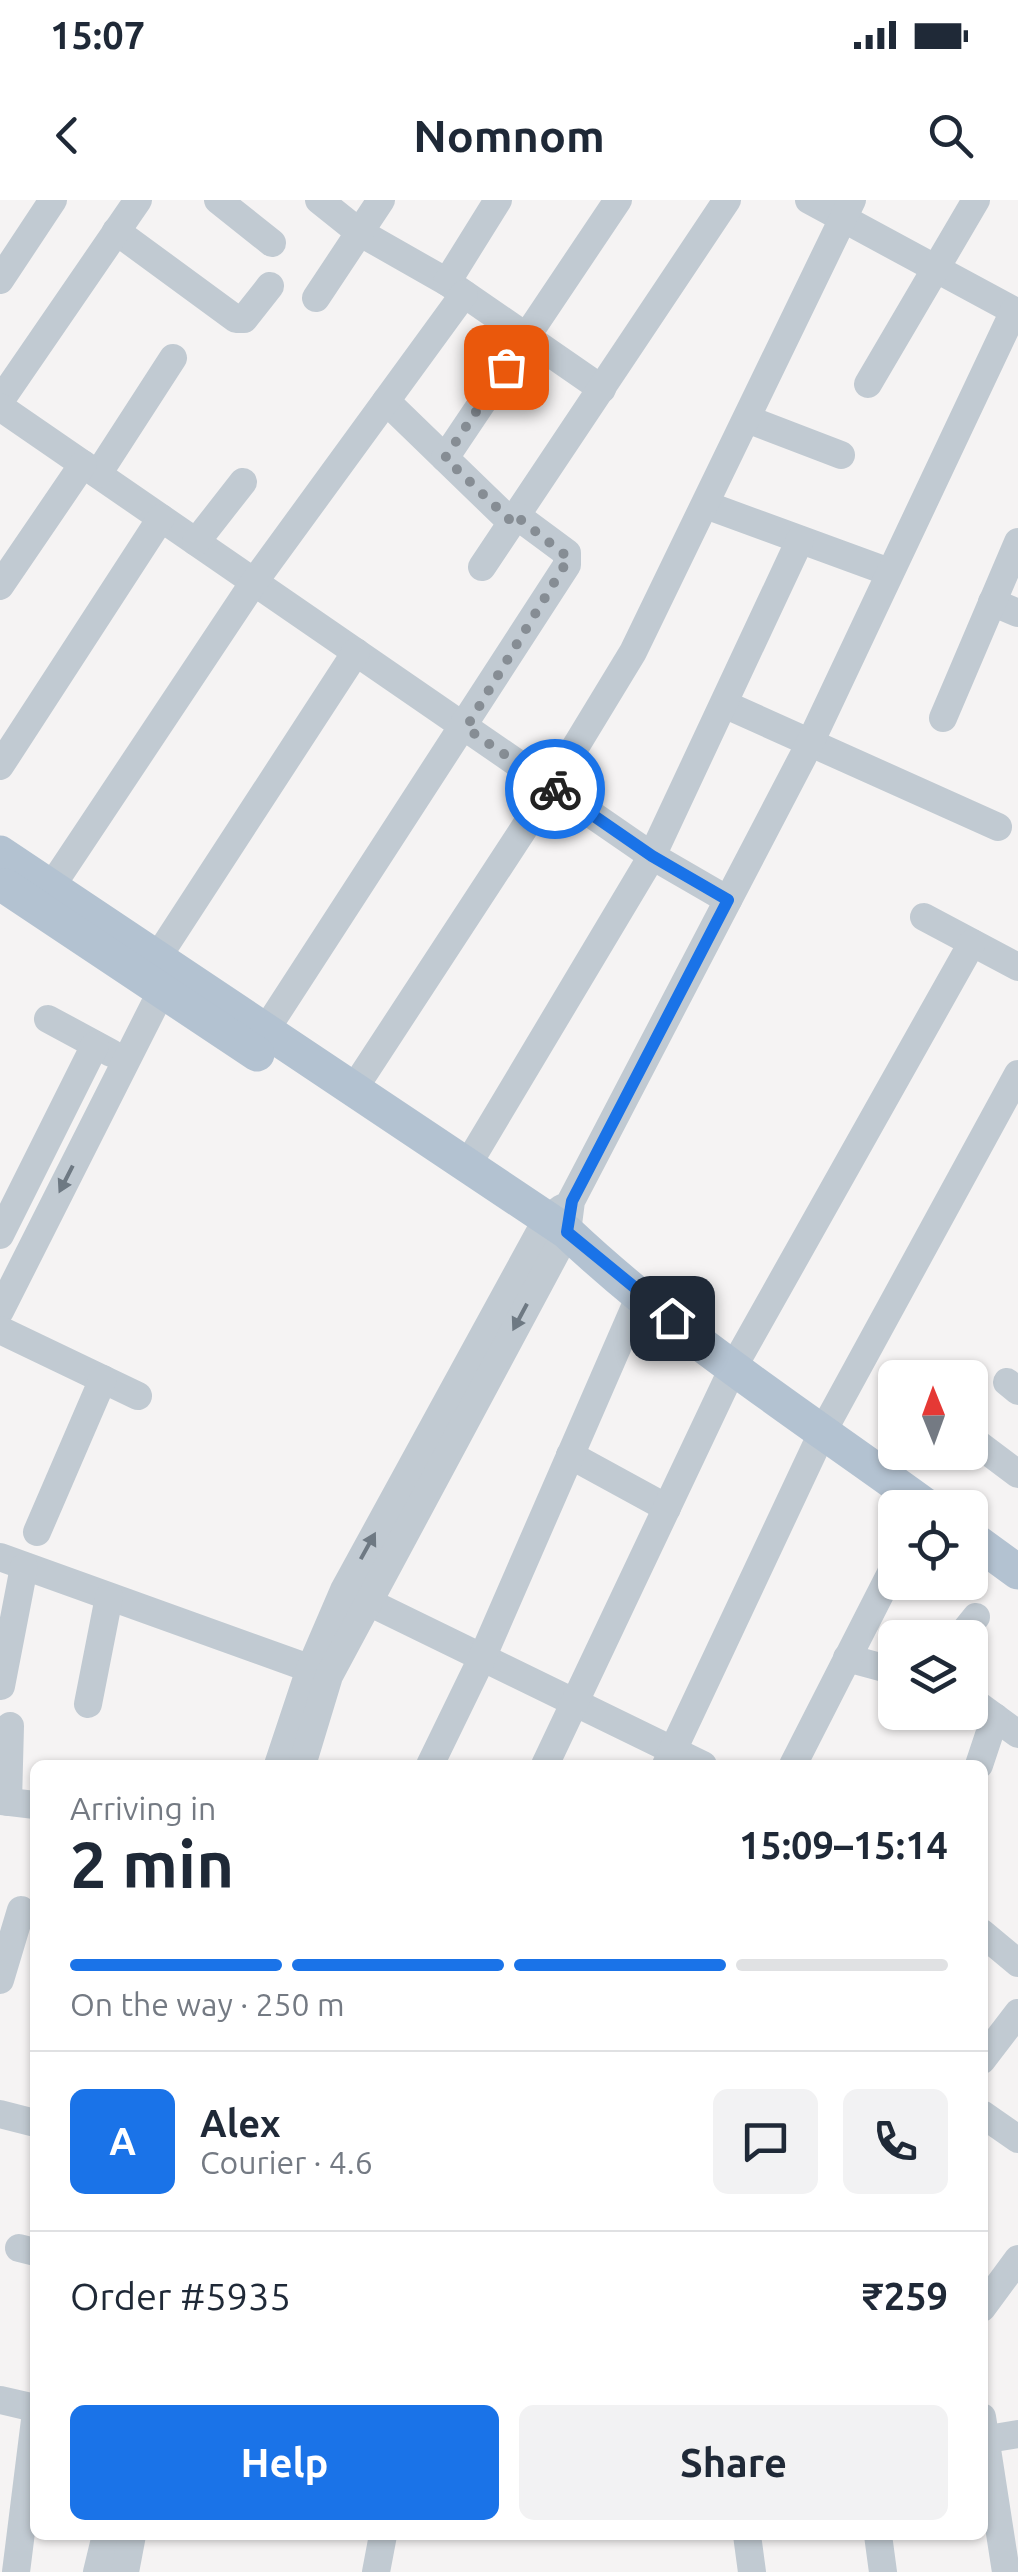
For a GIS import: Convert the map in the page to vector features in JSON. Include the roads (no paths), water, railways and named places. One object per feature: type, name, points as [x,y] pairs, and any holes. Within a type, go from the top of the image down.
[{"type":"main road","points":[[0,853],[50,887],[159,975],[265,1030],[468,1164],[903,1490]]},
{"type":"main road","points":[[0,882],[159,975],[556,1227]]},
{"type":"main road","points":[[988,1551],[1018,1572]]},
{"type":"street","points":[[0,280],[53,200]]},
{"type":"street","points":[[138,200],[0,404],[652,856],[728,900]]},
{"type":"street","points":[[319,200],[359,232],[456,288],[602,389]]},
{"type":"street","points":[[316,298],[381,200]]},
{"type":"street","points":[[50,887],[254,582],[386,401],[456,288],[498,200]]},
{"type":"street","points":[[445,458],[618,200]]},
{"type":"street","points":[[482,567],[727,200]]},
{"type":"street","points":[[280,1760],[356,1596],[556,1227],[809,745],[888,572],[1016,312],[935,268],[847,209],[809,200]]},
{"type":"street","points":[[868,384],[976,200]]},
{"type":"street","points":[[232,204],[272,243]]},
{"type":"street","points":[[354,1090],[551,787],[633,652],[847,209]]},
{"type":"street","points":[[116,231],[236,319],[244,319],[270,286]]},
{"type":"street","points":[[0,586],[172,358]]},
{"type":"street","points":[[265,1030],[466,728],[569,558],[514,519],[386,401]]},
{"type":"street","points":[[747,419],[841,455]]},
{"type":"street","points":[[196,542],[243,482]]},
{"type":"street","points":[[706,505],[888,572]]},
{"type":"street","points":[[0,766],[161,518]]},
{"type":"street","points":[[468,1164],[652,856],[800,540]]},
{"type":"street","points":[[943,718],[1005,607],[1018,542]]},
{"type":"street","points":[[0,1310],[8,1274],[87,1138],[126,1061],[159,975],[356,652]]},
{"type":"street","points":[[724,704],[998,827]]},
{"type":"street","points":[[924,917],[1018,967]]},
{"type":"street","points":[[547,1760],[734,1366],[972,942]]},
{"type":"street","points":[[48,1020],[126,1061]]},
{"type":"street","points":[[0,1235],[95,1045]]},
{"type":"street","points":[[356,1596],[575,1703],[670,1758],[823,1431],[1018,1074]]},
{"type":"street","points":[[56,1122],[87,1138]]},
{"type":"street","points":[[432,1760],[482,1658],[641,1293]]},
{"type":"street","points":[[0,1330],[138,1396]]},
{"type":"street","points":[[38,1532],[102,1379]]},
{"type":"street","points":[[988,1452],[1018,1474]]},
{"type":"street","points":[[570,1455],[667,1508]]},
{"type":"street","points":[[1,1686],[12,1562],[320,1673]]},
{"type":"street","points":[[88,1704],[109,1597]]},
{"type":"street","points":[[796,1760],[878,1598]]},
{"type":"street","points":[[847,1658],[878,1666]]},
{"type":"street","points":[[303,1760],[320,1673]]},
{"type":"street","points":[[10,1726],[14,1802]]},
{"type":"street","points":[[982,1760],[1006,1726]]},
{"type":"street","points":[[0,1980],[19,1910]]},
{"type":"street","points":[[988,1938],[1018,1962]]},
{"type":"street","points":[[988,2052],[1018,2012]]},
{"type":"street","points":[[0,2114],[30,2122]]},
{"type":"street","points":[[988,2118],[1018,2139]]},
{"type":"street","points":[[988,2300],[1018,2259]]},
{"type":"street","points":[[0,2400],[30,2407]]},
{"type":"street","points":[[988,2432],[1018,2434]]},
{"type":"street","points":[[988,2457],[1006,2572]]},
{"type":"street","points":[[16,2572],[30,2460]]},
{"type":"street","points":[[97,2572],[105,2540]]},
{"type":"street","points":[[125,2572],[131,2540]]},
{"type":"street","points":[[376,2572],[382,2540]]},
{"type":"street","points":[[748,2540],[752,2572]]},
{"type":"street","points":[[879,2540],[884,2572]]}]
